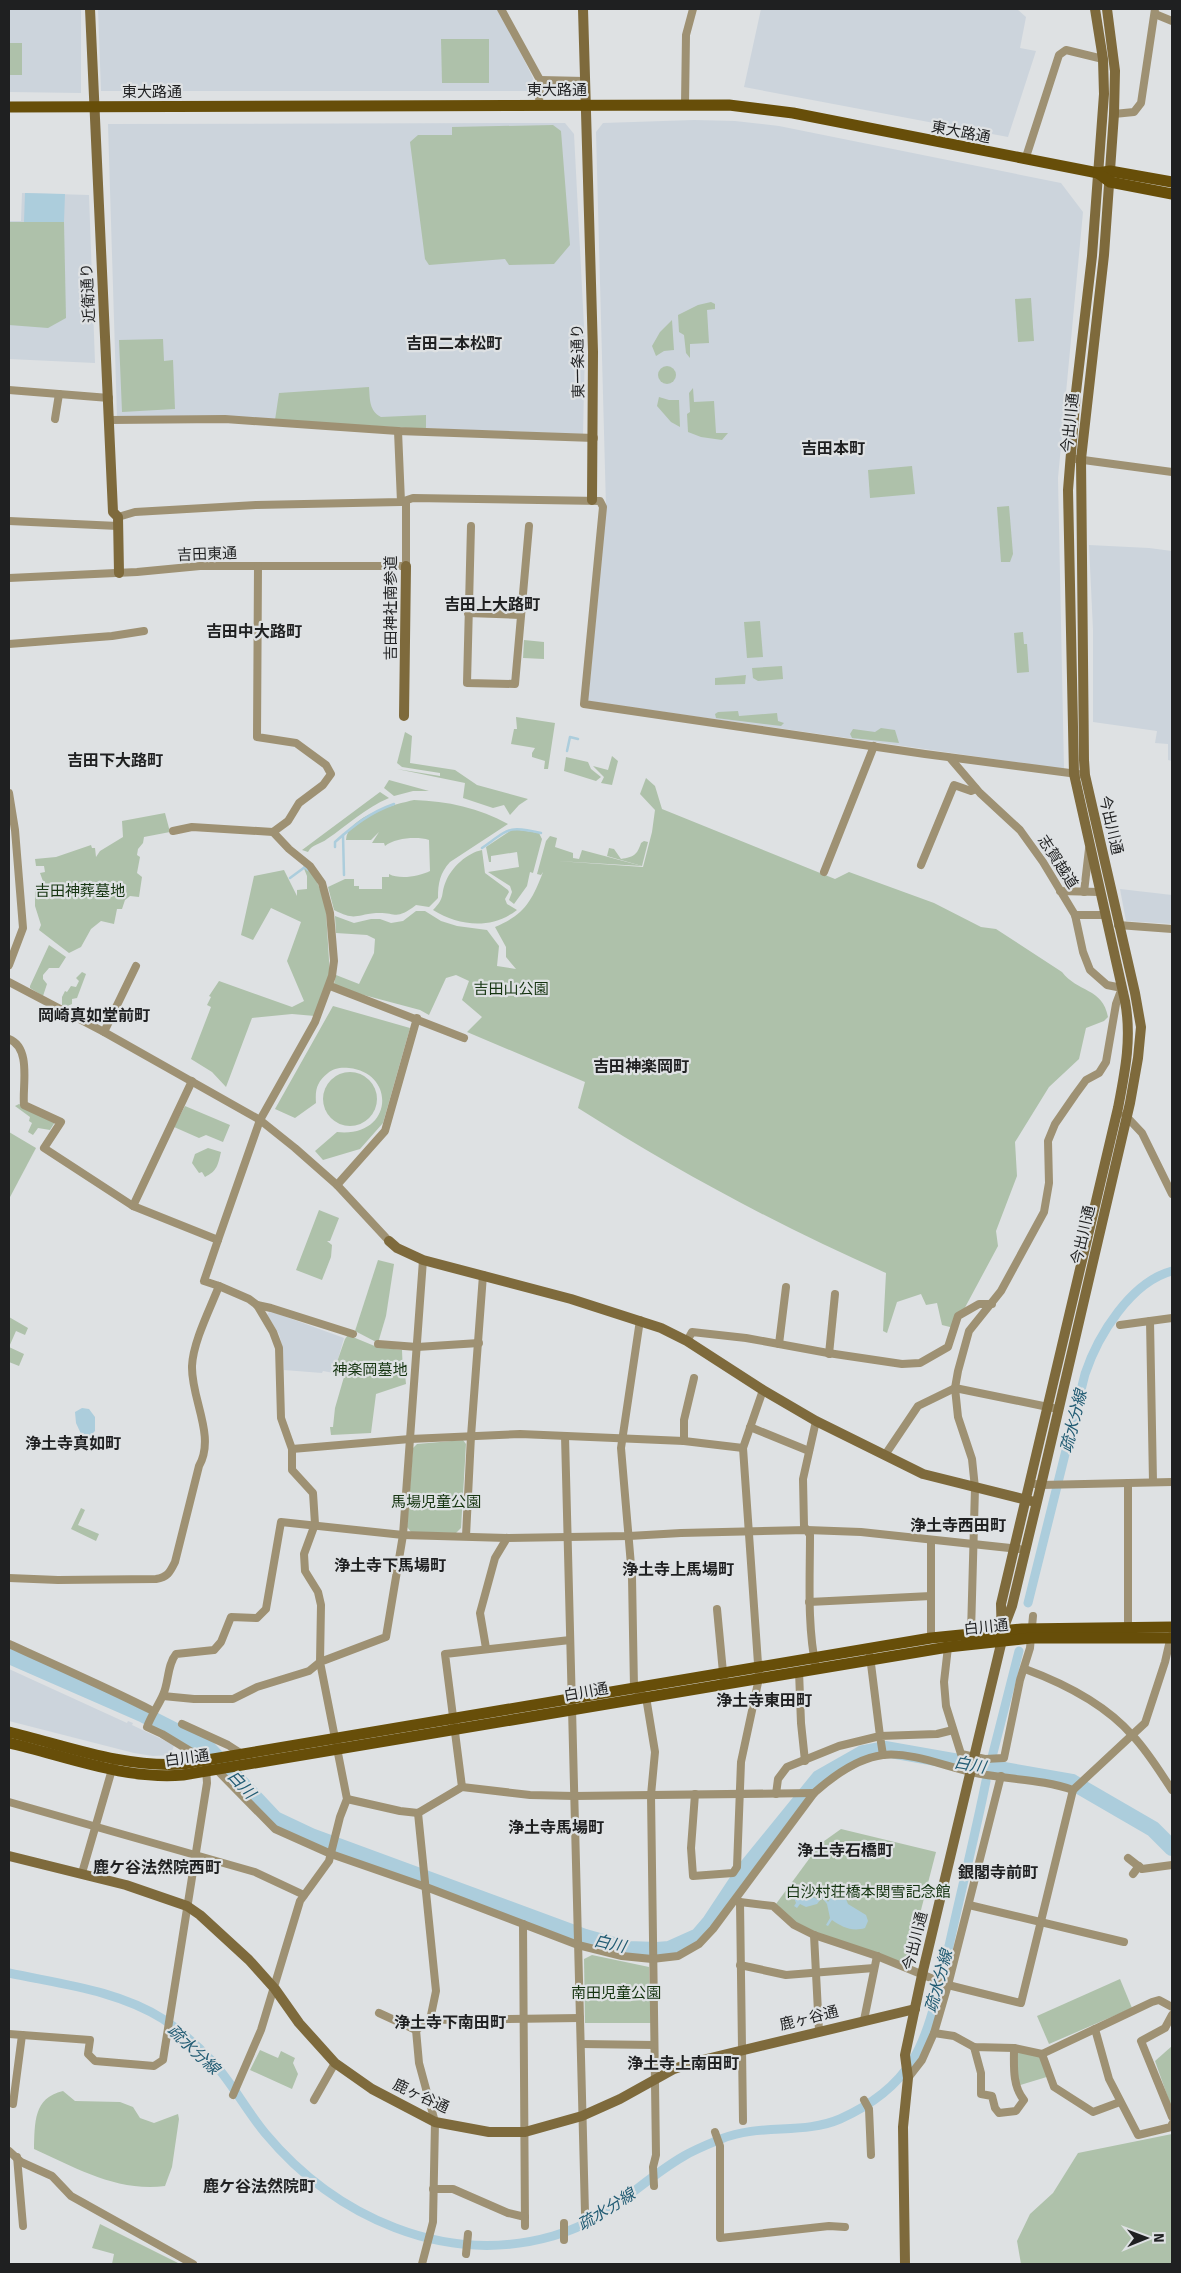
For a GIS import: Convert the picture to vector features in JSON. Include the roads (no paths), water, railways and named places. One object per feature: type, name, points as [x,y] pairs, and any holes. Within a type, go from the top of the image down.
[{"type":"main road","name":"近衛通り","points":[[90,9],[113,512],[118,522],[120,573]]},
{"type":"main road","name":"東一条通り","points":[[583,9],[593,334],[594,438],[592,500]]},
{"type":"main road","name":"今出川通","points":[[905,2264],[903,2128],[908,2071],[905,2055],[914,2009],[1003,1635],[1012,1606],[1041,1485],[1052,1408],[1118,1108],[1129,1033],[1122,988],[1089,848],[1079,774],[1068,490],[1069,458],[1092,256],[1104,94],[1103,59],[1095,9]]},
{"type":"main road","name":"今出川通","points":[[1003,1635],[1001,1604],[1029,1483],[1052,1408],[1127,1116],[1138,1058],[1140,1027],[1135,993],[1079,774],[1081,459],[1104,255],[1114,114],[1115,71],[1106,9]]},
{"type":"main road","name":"東大路通","points":[[9,106],[685,104],[761,107],[1098,173],[1172,194]]},
{"type":"main road","name":"東大路通","points":[[1110,177],[1172,182]]},
{"type":"main road","name":"吉田神社南参道","points":[[404,716],[406,566]]},
{"type":"main road","points":[[389,1241],[398,1248],[422,1260],[483,1275],[640,1320],[687,1341],[763,1390],[816,1421],[923,1474],[1036,1502]]},
{"type":"main road","name":"白川通","points":[[870,1654],[931,1638],[971,1633],[1003,1635],[1032,1633],[1172,1634]]},
{"type":"main road","name":"白川通","points":[[572,1704],[634,1688],[723,1678],[870,1654],[948,1647],[1003,1635]]},
{"type":"main road","name":"白川通","points":[[759,1672],[799,1671],[815,1663]]},
{"type":"main road","name":"白川通","points":[[9,1732],[159,1777],[212,1766],[234,1766],[335,1744],[572,1704],[646,1696],[723,1678]]},
{"type":"main road","name":"白川通","points":[[9,1743],[113,1764]]},
{"type":"main road","name":"白川通","points":[[212,1766],[225,1757],[335,1744]]},
{"type":"main road","name":"鹿ヶ谷通","points":[[9,1856],[126,1885],[187,1906],[228,1939],[274,1989],[299,2022],[335,2063],[372,2088],[435,2122],[488,2132],[525,2132],[582,2116],[620,2099],[674,2069],[694,2062],[914,2009]]},
{"type":"street","points":[[501,9],[540,80],[540,105]]},
{"type":"street","points":[[685,104],[686,35],[693,9]]},
{"type":"street","points":[[1114,114],[1134,112],[1141,103],[1155,11],[1172,21]]},
{"type":"street","points":[[1025,160],[1060,55],[1066,50],[1103,59]]},
{"type":"street","points":[[540,80],[584,81]]},
{"type":"street","points":[[9,390],[109,398]]},
{"type":"street","points":[[55,419],[59,394]]},
{"type":"street","points":[[110,420],[225,419],[398,431],[594,438]]},
{"type":"street","name":"吉田神社南参道","points":[[398,431],[404,501],[406,566]]},
{"type":"street","points":[[1069,458],[1172,472]]},
{"type":"street","points":[[9,521],[118,522],[128,513],[404,501],[413,498],[600,501],[603,507],[584,704],[950,758],[1079,774]]},
{"type":"street","points":[[471,526],[468,684],[514,684],[529,526]]},
{"type":"street","name":"吉田東通","points":[[9,578],[120,573],[200,566],[406,566]]},
{"type":"street","points":[[173,831],[192,828],[273,832],[288,822],[299,803],[323,785],[331,774],[326,765],[296,743],[257,737],[258,566]]},
{"type":"street","points":[[468,613],[520,615]]},
{"type":"street","points":[[9,644],[112,636],[144,631]]},
{"type":"street","points":[[824,872],[874,746]]},
{"type":"street","name":"志賀越道","points":[[950,758],[976,789],[1020,830],[1060,890],[1075,915],[1083,952],[1090,970],[1106,985],[1122,988]]},
{"type":"street","points":[[922,865],[954,785],[971,791],[976,789]]},
{"type":"street","points":[[9,793],[15,830],[23,928],[9,965]]},
{"type":"street","points":[[235,2092],[261,2030],[300,1901],[320,1875],[332,1851],[340,1817],[347,1799],[320,1662],[321,1605],[318,1592],[305,1571],[304,1554],[315,1524],[312,1494],[292,1470],[292,1449],[281,1418],[279,1348],[273,1332],[257,1305],[249,1299],[204,1281],[260,1120],[315,1022],[330,986],[334,961],[328,903],[322,883],[310,866],[289,850],[273,832]]},
{"type":"street","points":[[1084,892],[1089,848]]},
{"type":"street","points":[[1060,890],[1099,892]]},
{"type":"street","points":[[1075,915],[1104,916]]},
{"type":"street","points":[[1118,925],[1172,929]]},
{"type":"street","points":[[104,1032],[136,966]]},
{"type":"street","points":[[9,982],[104,1032],[260,1120],[336,1185],[389,1241]]},
{"type":"street","points":[[330,986],[418,1018],[464,1038]]},
{"type":"street","points":[[971,1633],[975,1488],[972,1458],[958,1417],[956,1388],[958,1371],[969,1331],[992,1304],[1016,1266],[1044,1212],[1049,1183],[1048,1141],[1055,1124],[1086,1080],[1099,1073],[1106,1062],[1116,1004],[1122,988]]},
{"type":"street","points":[[336,1185],[385,1131],[418,1018]]},
{"type":"street","points":[[9,1039],[13,1041],[20,1052],[25,1066],[26,1078],[22,1092],[24,1105],[61,1122],[44,1148],[133,1206],[218,1240]]},
{"type":"street","points":[[133,1206],[192,1081]]},
{"type":"street","points":[[1118,1108],[1142,1133],[1172,1194]]},
{"type":"street","points":[[163,1696],[194,1699],[233,1699],[257,1687],[309,1671],[320,1662],[386,1637],[403,1535],[422,1260]]},
{"type":"street","points":[[466,1536],[471,1436],[483,1275]]},
{"type":"street","points":[[9,1578],[58,1580],[156,1579],[164,1578],[170,1573],[175,1562],[199,1466],[205,1455],[203,1427],[192,1366],[194,1352],[219,1286]]},
{"type":"street","points":[[779,1344],[786,1287]]},
{"type":"street","points":[[829,1354],[835,1294]]},
{"type":"street","points":[[687,1341],[692,1332],[746,1338],[829,1354],[902,1364],[920,1363],[948,1346],[958,1316],[979,1304],[992,1304]]},
{"type":"street","points":[[257,1305],[353,1334]]},
{"type":"street","points":[[1120,1325],[1172,1318]]},
{"type":"street","points":[[640,1320],[621,1448],[629,1536],[634,1688],[646,1696],[655,1752],[651,1795],[656,2155],[653,2176],[654,2185]]},
{"type":"street","points":[[1150,1321],[1154,1482]]},
{"type":"street","points":[[378,1344],[417,1347],[479,1343]]},
{"type":"street","points":[[684,1441],[684,1420],[694,1378]]},
{"type":"street","points":[[885,1455],[918,1406],[956,1388],[1052,1408]]},
{"type":"street","points":[[695,1794],[691,1848],[694,1876],[733,1873],[737,1867],[741,1762],[759,1672],[743,1448],[763,1390]]},
{"type":"street","points":[[815,1663],[809,1602],[810,1535],[804,1526],[803,1479],[816,1421]]},
{"type":"street","points":[[750,1427],[809,1451]]},
{"type":"street","points":[[292,1449],[410,1439],[520,1434],[684,1441],[743,1448]]},
{"type":"street","points":[[565,1436],[585,2213]]},
{"type":"street","points":[[1029,1483],[1058,1485],[1172,1482]]},
{"type":"street","points":[[1127,1633],[1128,1483]]},
{"type":"street","points":[[1025,1550],[883,1534],[807,1530],[567,1538],[507,1538],[403,1535],[315,1524],[281,1522],[266,1609],[258,1618],[230,1617],[221,1642],[214,1650],[176,1654],[170,1666],[163,1696],[153,1712],[147,1727],[162,1734],[212,1766],[274,1829],[426,1884],[523,1924],[622,1956],[678,1956],[699,1944],[738,1901],[808,1793],[858,1763],[883,1755],[911,1757],[973,1765],[1001,1776],[1077,1786]]},
{"type":"street","points":[[486,1648],[480,1613],[496,1558],[507,1538]]},
{"type":"street","points":[[931,1540],[931,1638]]},
{"type":"street","points":[[809,1602],[931,1596]]},
{"type":"street","points":[[717,1609],[723,1678]]},
{"type":"street","points":[[973,1765],[1004,1758],[1020,1680],[1025,1669],[1032,1633],[1033,1616]]},
{"type":"street","points":[[738,1901],[773,1906],[794,1925],[814,1935],[877,1956],[942,1983],[1021,2003],[1077,1786],[1145,1723],[1172,1634]]},
{"type":"street","points":[[462,1787],[445,1654],[570,1640]]},
{"type":"street","points":[[9,1644],[78,1674],[153,1712]]},
{"type":"street","points":[[948,1647],[944,1682],[946,1706],[961,1754],[973,1765]]},
{"type":"street","points":[[870,1654],[883,1755]]},
{"type":"street","points":[[1025,1669],[1095,1705],[1133,1736],[1172,1790]]},
{"type":"street","points":[[799,1671],[805,1761]]},
{"type":"street","points":[[182,1724],[228,1745],[242,1754]]},
{"type":"street","points":[[776,1794],[778,1779],[783,1771],[792,1765],[830,1750],[880,1736],[937,1734],[952,1730]]},
{"type":"street","points":[[82,1873],[113,1764]]},
{"type":"street","points":[[9,2034],[90,2040],[88,2054],[95,2061],[154,2066],[163,2060],[207,1784],[212,1766]]},
{"type":"street","points":[[908,2071],[922,2060],[934,2033],[942,1983],[968,1905],[1001,1776]]},
{"type":"street","points":[[347,1799],[400,1811],[418,1813],[462,1787],[530,1795],[574,1796],[808,1793]]},
{"type":"street","points":[[9,1802],[96,1825],[255,1872],[304,1896]]},
{"type":"street","points":[[418,1813],[436,1991],[430,2020]]},
{"type":"street","points":[[1128,1858],[1142,1869],[1172,1865]]},
{"type":"street","points":[[1133,1874],[1139,1866]]},
{"type":"street","points":[[738,1901],[743,2121]]},
{"type":"street","points":[[968,1905],[1124,1942]]},
{"type":"street","points":[[523,1924],[526,2226]]},
{"type":"street","points":[[814,1935],[819,2031]]},
{"type":"street","points":[[864,2020],[877,1956]]},
{"type":"street","points":[[740,1965],[786,1975],[874,1968]]},
{"type":"street","points":[[934,2033],[954,2036],[974,2047],[1014,2048],[1042,2054],[1159,2000],[1172,2007]]},
{"type":"street","points":[[379,2013],[416,2030]]},
{"type":"street","points":[[1172,2015],[1165,2028],[1141,2041],[1172,2117]]},
{"type":"street","points":[[416,2030],[430,2020],[580,2018]]},
{"type":"street","points":[[1095,2029],[1109,2079],[1138,2135],[1171,2127],[1172,2124]]},
{"type":"street","points":[[416,2030],[419,2063],[435,2122],[433,2222],[422,2264]]},
{"type":"street","points":[[13,2104],[22,2035]]},
{"type":"street","points":[[581,2044],[654,2045]]},
{"type":"street","points":[[974,2047],[981,2073],[981,2094],[992,2096],[995,2108],[1000,2113],[1016,2111],[1024,2100],[1018,2093],[1014,2076],[1014,2048]]},
{"type":"street","points":[[1042,2054],[1054,2087],[1093,2112],[1120,2102]]},
{"type":"street","points":[[314,2100],[335,2063]]},
{"type":"street","points":[[866,2104],[871,2155]]},
{"type":"street","points":[[717,2138],[720,2238],[829,2226],[845,2226]]},
{"type":"street","points":[[9,2151],[21,2162],[52,2176],[71,2196],[193,2264]]},
{"type":"street","points":[[17,2157],[24,2226]]},
{"type":"street","points":[[433,2189],[453,2189],[508,2213],[525,2216]]},
{"type":"street","points":[[467,2249],[468,2234]]},
{"type":"water","points":[[25,193],[65,194],[64,222],[24,222]]},
{"type":"water","points":[[82,1408],[89,1409],[95,1417],[95,1431],[90,1436],[82,1436],[76,1423],[75,1412]]},
{"type":"water","points":[[793,1889],[817,1899],[824,1897],[828,1902],[834,1894],[838,1893],[840,1900],[846,1899],[848,1904],[866,1915],[868,1921],[865,1928],[847,1928],[832,1920],[828,1926],[826,1925],[830,1918],[827,1904],[823,1899],[817,1904],[806,1907],[800,1904],[797,1908],[794,1906],[796,1903],[792,1892]]},
{"type":"waterway","points":[[567,751],[570,737],[578,739]]},
{"type":"waterway","points":[[335,847],[335,842],[356,825],[370,815],[394,804]]},
{"type":"waterway","points":[[482,848],[509,830],[522,829],[541,833]]},
{"type":"waterway","points":[[343,835],[344,875]]},
{"type":"waterway","points":[[290,878],[305,867],[308,870]]},
{"type":"waterway","name":"疏水分線","points":[[1028,1603],[1085,1374],[1091,1359],[1107,1327],[1130,1298],[1143,1286],[1157,1277],[1172,1271]]},
{"type":"waterway","name":"疏水分線","points":[[992,1757],[1019,1651]]},
{"type":"waterway","name":"白川","points":[[9,1656],[144,1715],[207,1747],[275,1819],[311,1836],[585,1937],[628,1949],[669,1949],[698,1936],[710,1922],[745,1869],[819,1778],[863,1753],[885,1749],[1072,1782],[1153,1829],[1172,1848]]},
{"type":"waterway","name":"疏水分線","points":[[9,1973],[88,1989],[127,2001],[163,2019],[190,2039],[214,2063],[265,2133],[293,2163],[324,2189],[358,2211],[395,2228],[433,2239],[472,2245],[512,2244],[553,2236],[591,2221],[667,2167],[698,2149],[721,2139],[751,2131],[811,2127],[826,2124],[840,2119],[871,2102],[898,2080],[919,2049],[930,2021],[986,1781]]},
{"type":"district","name":"吉田二本松町","points":[[454,343]]},
{"type":"district","name":"吉田本町","points":[[833,448]]},
{"type":"district","name":"吉田上大路町","points":[[492,604]]},
{"type":"district","name":"吉田中大路町","points":[[254,631]]},
{"type":"district","name":"吉田下大路町","points":[[115,760]]},
{"type":"district","name":"岡崎真如堂前町","points":[[94,1015]]},
{"type":"district","name":"吉田神楽岡町","points":[[641,1066]]},
{"type":"district","name":"浄土寺真如町","points":[[73,1443]]},
{"type":"district","name":"浄土寺西田町","points":[[958,1525]]},
{"type":"district","name":"浄土寺下馬場町","points":[[390,1565]]},
{"type":"district","name":"浄土寺上馬場町","points":[[678,1569]]},
{"type":"district","name":"浄土寺東田町","points":[[764,1700]]},
{"type":"district","name":"浄土寺馬場町","points":[[556,1827]]},
{"type":"district","name":"浄土寺石橋町","points":[[845,1850]]},
{"type":"district","name":"鹿ケ谷法然院西町","points":[[157,1867]]},
{"type":"district","name":"銀閣寺前町","points":[[998,1872]]},
{"type":"district","name":"浄土寺下南田町","points":[[450,2022]]},
{"type":"district","name":"浄土寺上南田町","points":[[683,2063]]},
{"type":"district","name":"鹿ケ谷法然院町","points":[[259,2186]]},
{"type":"park label","name":"吉田神葬墓地","points":[[80,891]]},
{"type":"park label","name":"吉田山公園","points":[[511,989]]},
{"type":"park label","name":"神楽岡墓地","points":[[370,1370]]},
{"type":"park label","name":"馬場児童公園","points":[[436,1502]]},
{"type":"park label","name":"白沙村荘橋本関雪記念館","points":[[868,1892]]},
{"type":"park label","name":"南田児童公園","points":[[616,1993]]}]
